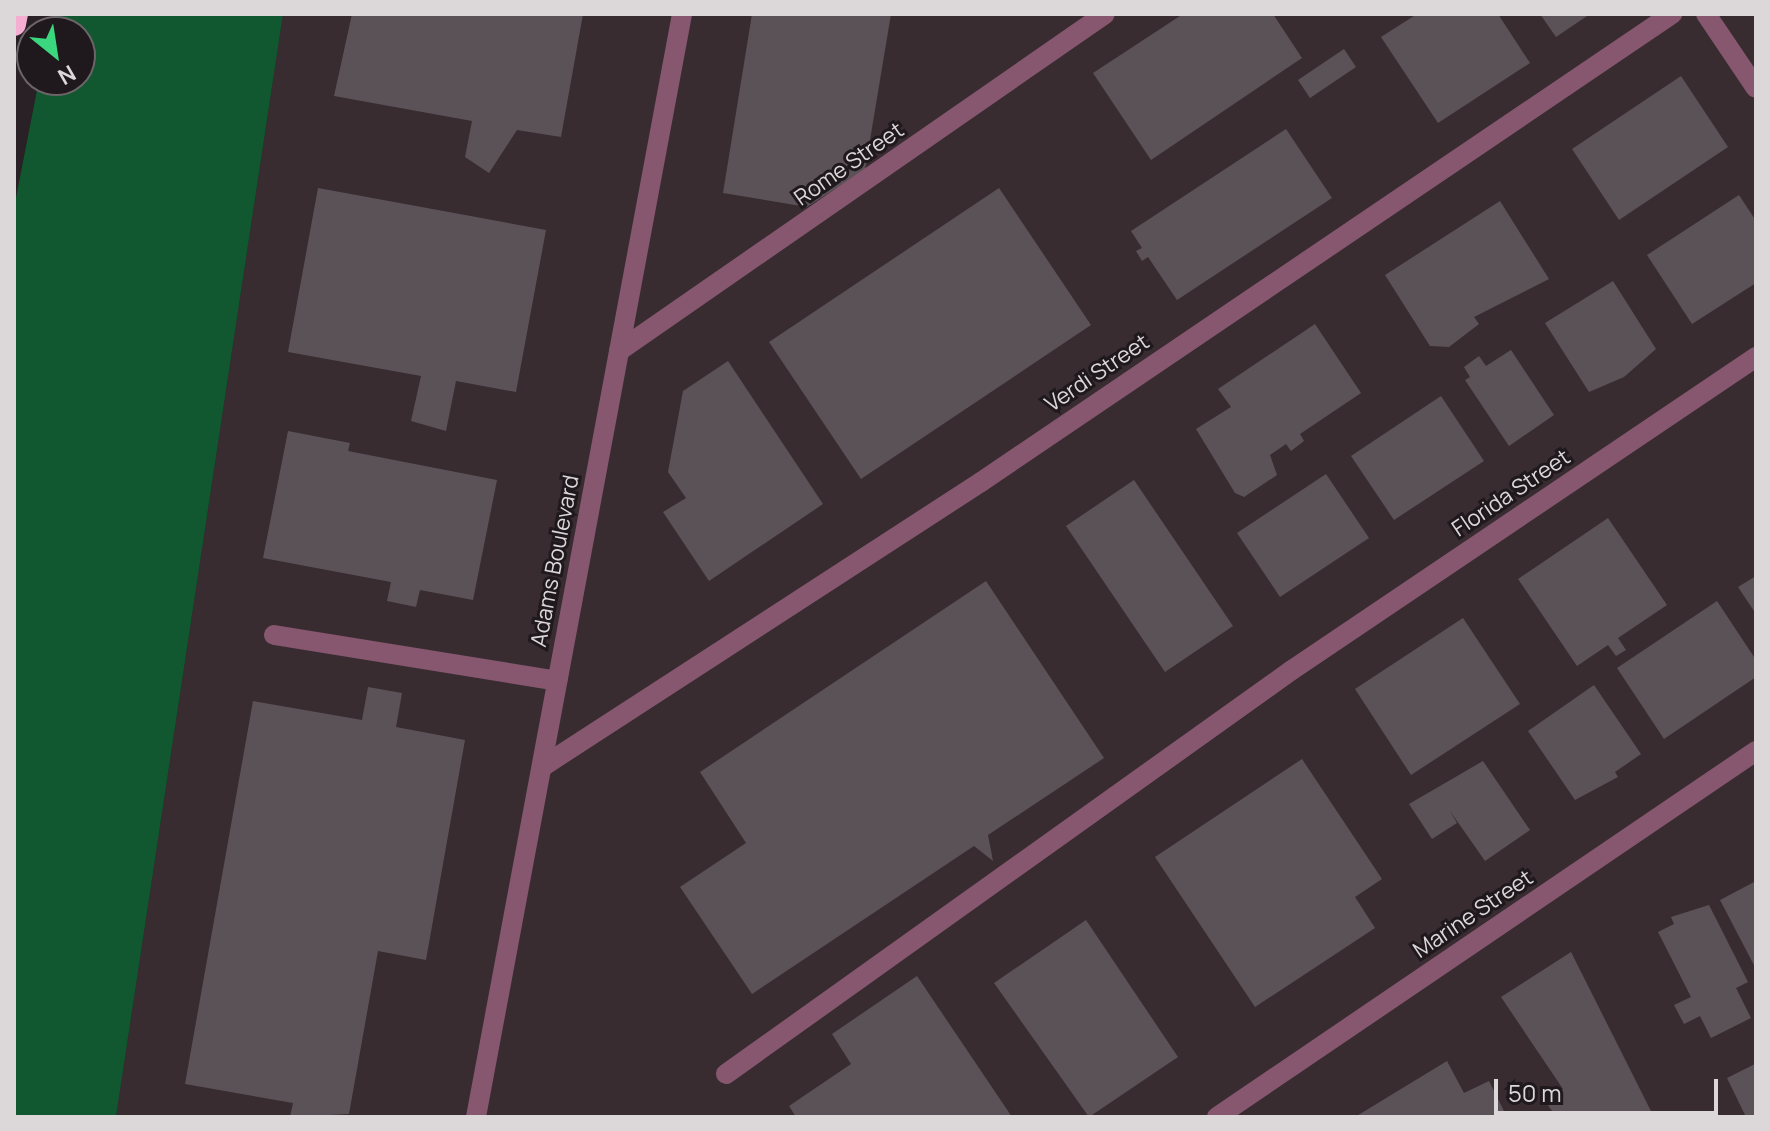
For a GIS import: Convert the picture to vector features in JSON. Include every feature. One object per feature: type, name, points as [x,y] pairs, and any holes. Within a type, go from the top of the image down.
[{"type":"highway","points":[[14,24],[16,14]]},
{"type":"street","name":"Adams Boulevard","points":[[476,1117],[545,765],[557,681],[682,14]]},
{"type":"street","name":"Rome Street","points":[[619,351],[1105,14]]},
{"type":"street","name":"Verdi Street","points":[[545,765],[981,482],[1672,14]]},
{"type":"street","points":[[1706,14],[1756,88]]},
{"type":"street","name":"Florida Street","points":[[726,1074],[1292,670],[1756,357]]},
{"type":"street","points":[[274,635],[557,681]]},
{"type":"street","name":"Marine Street","points":[[1217,1117],[1756,751]]},
{"type":"shaded area","points":[[283,14],[1756,14],[1756,1117],[116,1117]]},
{"type":"green space","points":[[283,14],[116,1117],[14,1117],[14,208],[36,96],[96,96],[96,16],[52,16]]},
{"type":"building","points":[[352,14],[583,14],[561,137],[517,130],[489,173],[465,157],[472,121],[334,96]]},
{"type":"building","points":[[752,14],[891,14],[865,170],[807,207],[723,193]]},
{"type":"building","points":[[1183,14],[1273,14],[1302,58],[1151,160],[1093,73]]},
{"type":"building","points":[[1417,14],[1498,14],[1530,63],[1438,123],[1381,37]]},
{"type":"building","points":[[1540,14],[1590,14],[1556,37]]},
{"type":"building","points":[[1344,49],[1356,67],[1310,98],[1298,80]]},
{"type":"building","points":[[1681,76],[1728,147],[1619,220],[1572,149]]},
{"type":"building","points":[[1286,129],[1332,198],[1177,300],[1148,257],[1142,261],[1136,251],[1142,248],[1131,231]]},
{"type":"building","points":[[318,188],[546,230],[516,392],[456,381],[446,431],[411,421],[421,376],[288,352]]},
{"type":"building","points":[[999,188],[1091,325],[861,479],[769,342]]},
{"type":"building","points":[[1739,195],[1756,221],[1756,283],[1692,324],[1647,255]]},
{"type":"building","points":[[1500,201],[1549,279],[1474,317],[1479,324],[1449,347],[1430,346],[1385,275]]},
{"type":"building","points":[[1613,281],[1656,349],[1624,377],[1589,392],[1545,323]]},
{"type":"building","points":[[1315,324],[1361,393],[1300,434],[1304,441],[1291,451],[1286,444],[1270,455],[1277,475],[1244,497],[1235,493],[1196,429],[1231,407],[1218,389]]},
{"type":"building","points":[[1511,350],[1554,415],[1509,446],[1465,380],[1470,377],[1464,367],[1479,356],[1486,366]]},
{"type":"building","points":[[728,361],[823,504],[709,581],[663,512],[686,498],[668,472],[683,391]]},
{"type":"building","points":[[1441,396],[1484,461],[1394,520],[1351,456]]},
{"type":"building","points":[[288,431],[350,443],[348,451],[497,480],[473,600],[420,590],[416,607],[387,601],[391,582],[263,558]]},
{"type":"building","points":[[1326,474],[1369,538],[1280,597],[1237,533]]},
{"type":"building","points":[[1134,480],[1233,626],[1165,672],[1066,526]]},
{"type":"building","points":[[1608,518],[1667,605],[1618,638],[1626,650],[1616,656],[1608,645],[1577,666],[1518,579]]},
{"type":"building","points":[[1756,576],[1756,614],[1738,587]]},
{"type":"building","points":[[986,581],[1104,758],[988,835],[993,861],[974,846],[752,994],[680,887],[746,843],[700,772]]},
{"type":"building","points":[[1717,601],[1756,660],[1756,677],[1664,739],[1617,668]]},
{"type":"building","points":[[1463,618],[1520,704],[1411,775],[1355,689]]},
{"type":"building","points":[[1594,685],[1641,754],[1615,772],[1618,777],[1575,800],[1528,731]]},
{"type":"building","points":[[368,687],[402,693],[396,727],[465,740],[426,960],[378,951],[349,1114],[290,1117],[293,1103],[185,1084],[253,701],[362,720]]},
{"type":"building","points":[[1302,759],[1382,879],[1355,897],[1375,928],[1255,1007],[1155,857]]},
{"type":"building","points":[[1483,761],[1530,830],[1485,861],[1450,811],[1457,823],[1432,839],[1409,804]]},
{"type":"building","points":[[1756,881],[1756,969],[1720,900]]},
{"type":"building","points":[[1709,905],[1748,982],[1736,988],[1751,1018],[1711,1038],[1700,1016],[1684,1024],[1674,1005],[1691,997],[1658,932],[1674,924],[1671,917]]},
{"type":"building","points":[[1086,920],[1178,1057],[1089,1117],[994,983]]},
{"type":"building","points":[[1571,952],[1654,1117],[1556,1117],[1546,1102],[1563,1089],[1501,997]]},
{"type":"building","points":[[917,976],[1012,1117],[796,1117],[789,1106],[851,1064],[832,1034]]},
{"type":"building","points":[[1447,1061],[1464,1093],[1489,1081],[1507,1117],[1355,1117]]},
{"type":"building","points":[[1755,1064],[1756,1117],[1746,1117],[1727,1078]]}]
